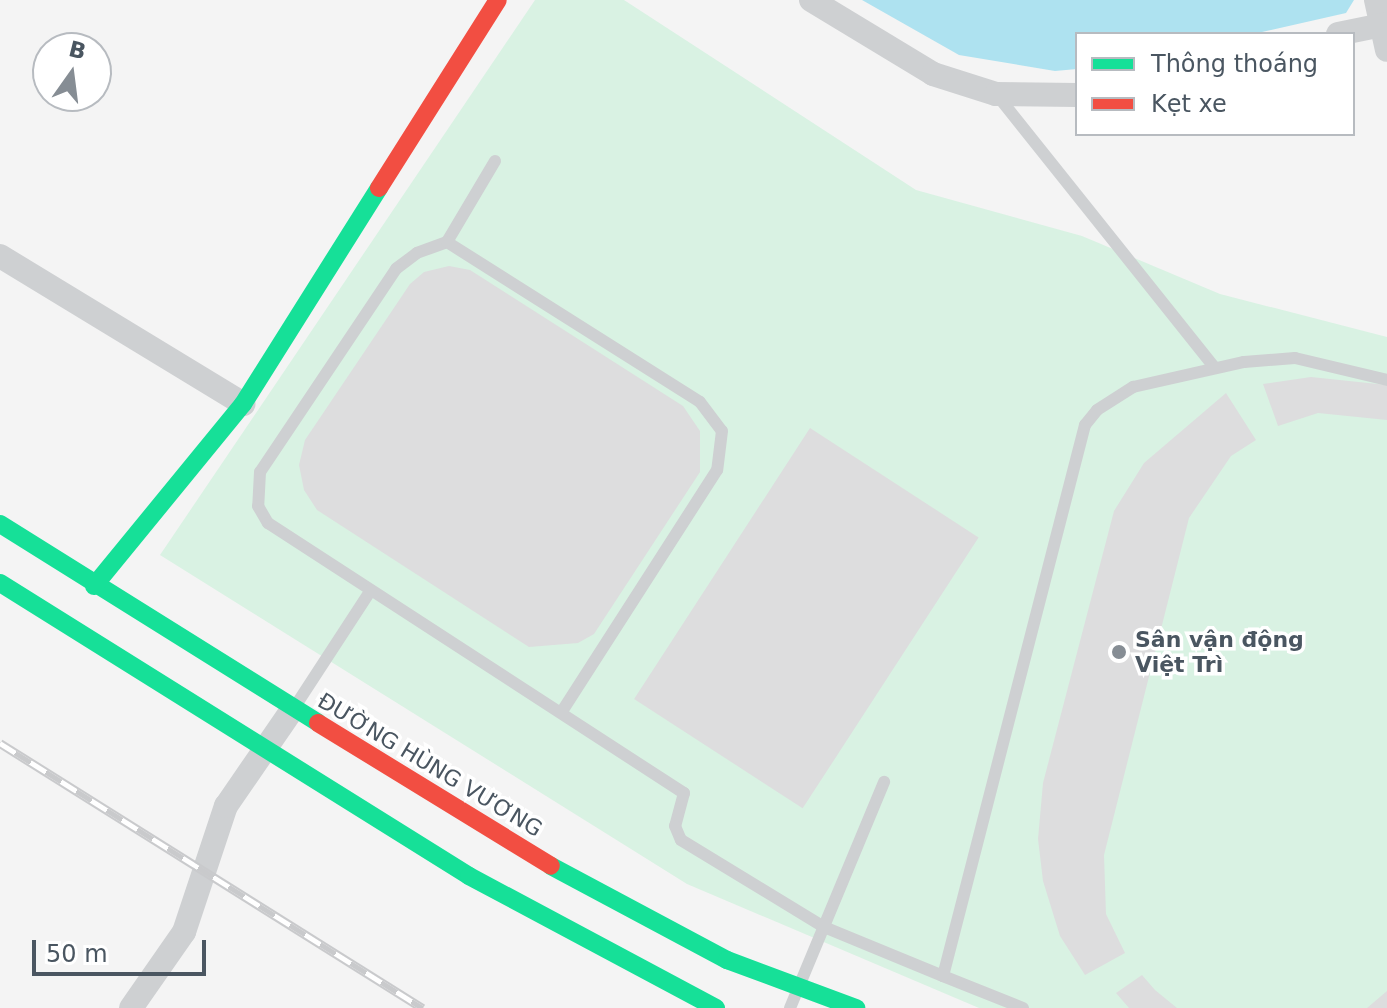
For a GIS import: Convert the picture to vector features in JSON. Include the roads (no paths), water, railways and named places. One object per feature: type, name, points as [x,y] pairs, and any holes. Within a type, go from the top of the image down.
[{"type":"main road","points":[[94,586],[243,404],[498,0]]},
{"type":"main road","name":"ĐƯỜNG HÙNG VƯƠNG","points":[[0,524],[94,586],[507,842],[727,960],[856,1008]]},
{"type":"main road","points":[[0,583],[263,751],[469,876],[716,1008]]},
{"type":"street","points":[[811,0],[933,74],[996,94],[1075,95]]},
{"type":"street","points":[[1376,0],[1384,25],[1387,50]]},
{"type":"street","points":[[1348,32],[1384,25]]},
{"type":"street","points":[[0,256],[243,404]]},
{"type":"street","points":[[131,1008],[184,932],[226,806],[292,710]]},
{"type":"lane","points":[[996,94],[1215,368]]},
{"type":"lane","points":[[495,161],[447,242],[417,253],[396,269],[260,472],[256,487],[258,506],[268,523],[563,710],[684,793],[675,826],[681,840],[824,927],[1023,1008]]},
{"type":"lane","points":[[447,242],[700,402],[722,431],[717,470],[563,710]]},
{"type":"lane","points":[[943,976],[1085,425],[1097,410],[1133,387],[1215,368],[1295,358],[1387,380]]},
{"type":"lane","points":[[292,710],[371,590]]},
{"type":"lane","points":[[790,1008],[884,782]]},
{"type":"water","points":[[862,0],[1354,0],[1346,13],[1262,32],[1075,32],[1075,69],[1055,71],[959,55]]},
{"type":"railway","points":[[0,743],[423,1008]]},
{"type":"place","name":"Sân vận động Việt Trì","points":[[1119,652]]}]
